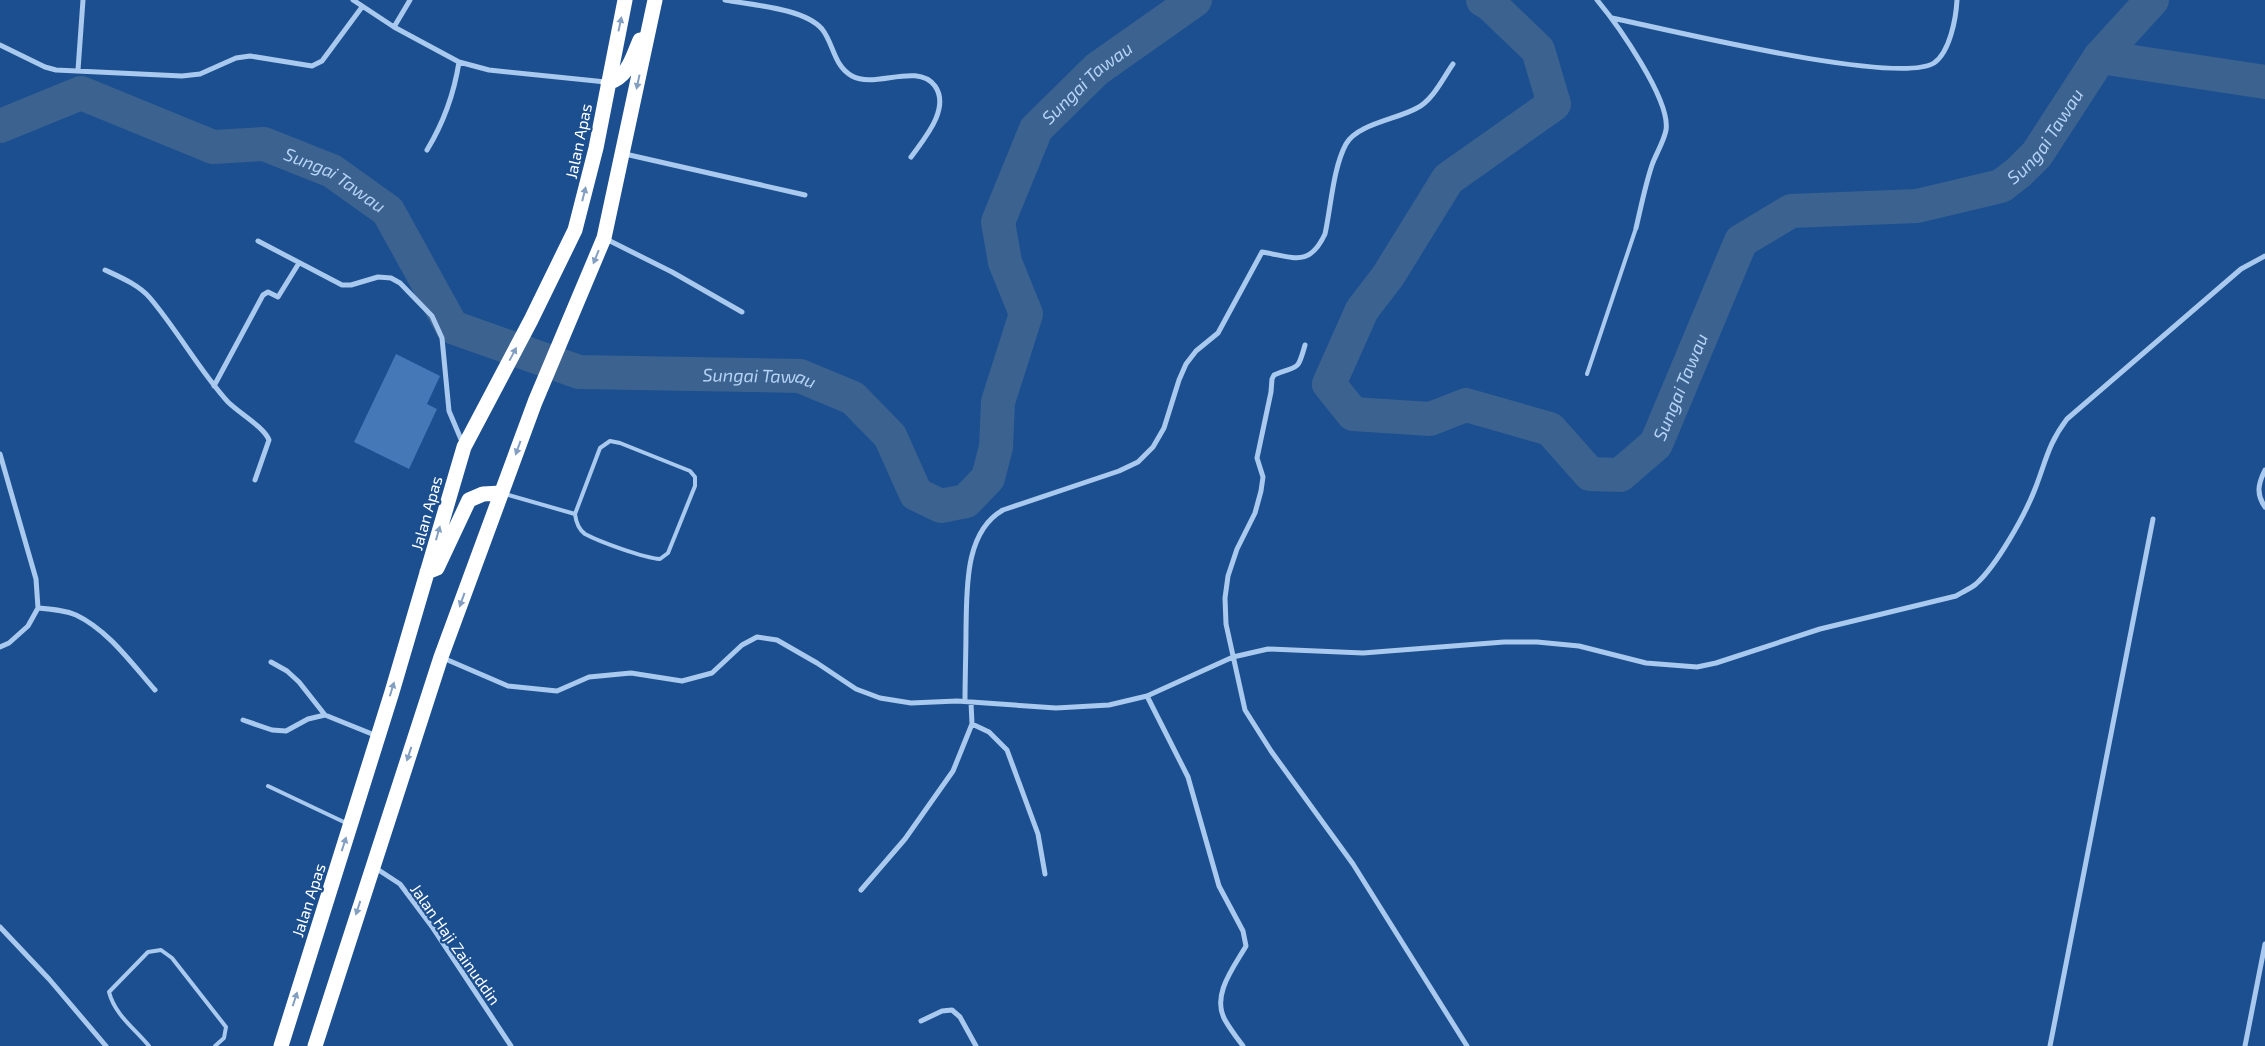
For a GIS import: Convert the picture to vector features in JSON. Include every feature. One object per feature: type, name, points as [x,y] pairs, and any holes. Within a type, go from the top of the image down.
[{"type":"highway","name":"Jalan Apas","points":[[281,1046],[464,447],[532,320],[575,230],[596,148],[625,0]]},
{"type":"highway","points":[[315,1046],[441,657],[535,402],[604,238],[655,0]]},
{"type":"highway","points":[[608,82],[616,80],[628,70],[643,32],[651,18]]},
{"type":"highway","points":[[427,572],[437,568],[469,500],[483,494],[502,493]]},
{"type":"street","points":[[78,70],[83,0]]},
{"type":"street","points":[[353,0],[394,27],[459,62],[489,70],[608,82]]},
{"type":"street","points":[[394,27],[410,0]]},
{"type":"street","points":[[725,0],[799,14],[812,21],[822,30],[840,68],[854,77],[881,78],[914,75],[930,80],[937,89],[940,108],[934,123],[911,158]]},
{"type":"street","points":[[1597,0],[1612,18],[1660,98],[1666,115],[1666,130],[1644,188],[1636,228]]},
{"type":"street","points":[[1612,18],[1811,60],[1887,68],[1922,67],[1934,62],[1944,51],[1953,28],[1957,0]]},
{"type":"street","points":[[0,45],[45,67],[56,70],[182,76],[200,74],[236,58],[250,56],[312,66],[322,61],[362,7]]},
{"type":"street","points":[[427,150],[441,126],[454,90],[459,62]]},
{"type":"street","points":[[965,701],[968,578],[977,540],[992,516],[1003,510],[1119,471],[1138,462],[1153,446],[1164,428],[1186,364],[1196,352],[1218,333],[1262,252],[1304,257],[1313,254],[1320,245],[1326,234],[1340,159],[1346,142],[1361,130],[1418,108],[1426,101],[1453,64]]},
{"type":"street","points":[[623,153],[805,195]]},
{"type":"street","points":[[604,238],[672,272],[742,312]]},
{"type":"street","points":[[258,241],[342,285],[351,285],[378,277],[391,278],[400,283],[432,316],[442,338],[449,411],[464,447]]},
{"type":"street","points":[[441,657],[508,686],[557,691],[590,677],[631,673],[682,681],[712,673],[742,645],[757,637],[777,640],[817,663],[856,689],[880,698],[911,703],[965,701],[1056,708],[1109,705],[1147,696],[1233,657],[1268,649],[1363,653],[1504,642],[1536,642],[1579,646],[1646,663],[1697,667],[1716,663],[1820,628],[1956,596],[1976,584],[2003,548],[2035,490],[2051,442],[2067,419],[2241,269],[2265,256]]},
{"type":"street","points":[[214,386],[263,295],[268,292],[278,297],[299,262]]},
{"type":"street","points":[[105,270],[128,282],[149,297],[214,386],[237,411],[266,433],[269,440],[255,480]]},
{"type":"street","points":[[1305,345],[1300,365],[1294,369],[1274,375],[1272,379],[1257,458],[1262,477],[1262,491],[1255,514],[1237,549],[1228,576],[1225,611],[1245,710],[1271,751],[1353,864],[1468,1046]]},
{"type":"street","points":[[0,454],[36,579],[38,608],[28,626],[8,643],[0,647]]},
{"type":"street","points":[[2265,470],[2259,482],[2258,498],[2265,507]]},
{"type":"street","points":[[2050,1046],[2153,519]]},
{"type":"street","points":[[38,608],[59,609],[77,616],[110,640],[155,690]]},
{"type":"street","points":[[271,662],[287,671],[300,682],[325,715],[377,736]]},
{"type":"street","points":[[1147,696],[1188,777],[1219,886],[1243,931],[1246,946],[1222,989],[1221,1005],[1225,1019],[1243,1046]]},
{"type":"street","points":[[861,890],[905,839],[953,771],[972,724],[971,702]]},
{"type":"street","points":[[243,720],[272,730],[286,731],[308,720],[325,715]]},
{"type":"street","points":[[972,724],[989,732],[1007,750],[1038,834],[1045,874]]},
{"type":"street","name":"Jalan Haji Zainuddin","points":[[372,866],[400,884],[433,928],[511,1046]]},
{"type":"street","points":[[0,927],[49,979],[106,1046]]},
{"type":"street","points":[[2245,1046],[2265,944]]},
{"type":"street","points":[[921,1021],[942,1011],[952,1010],[960,1017],[976,1046]]},
{"type":"lane","points":[[1587,374],[1636,228]]},
{"type":"lane","points":[[610,441],[620,443],[690,470],[694,477],[694,486],[668,553],[660,559],[648,558],[584,533],[576,524],[575,514],[600,448],[610,441]]},
{"type":"lane","points":[[502,493],[575,514]]},
{"type":"lane","points":[[268,786],[350,824]]},
{"type":"lane","points":[[148,1046],[118,1012],[109,992],[148,952],[161,950],[172,958],[226,1027],[224,1038],[215,1046]]},
{"type":"building","points":[[396,354],[440,376],[427,404],[437,409],[409,469],[354,442]]},
{"type":"waterway","name":"Sungai Tawau","points":[[0,126],[81,93],[213,147],[264,144],[332,171],[388,211],[452,327],[579,372],[800,376],[853,398],[890,436],[916,494],[941,506],[966,501],[988,478],[996,447],[998,402],[1026,314],[1005,262],[998,222],[1036,129],[1097,69],[1195,0]]},
{"type":"waterway","name":"Sungai Tawau","points":[[1483,0],[1490,4],[1538,50],[1554,104],[1448,179],[1388,276],[1362,310],[1329,384],[1353,414],[1430,419],[1466,405],[1550,429],[1590,474],[1620,475],[1656,444],[1741,241],[1791,211],[1917,206],[2001,186],[2018,173],[2037,154],[2100,57],[2152,0]]},
{"type":"waterway","points":[[2100,57],[2265,82]]}]
